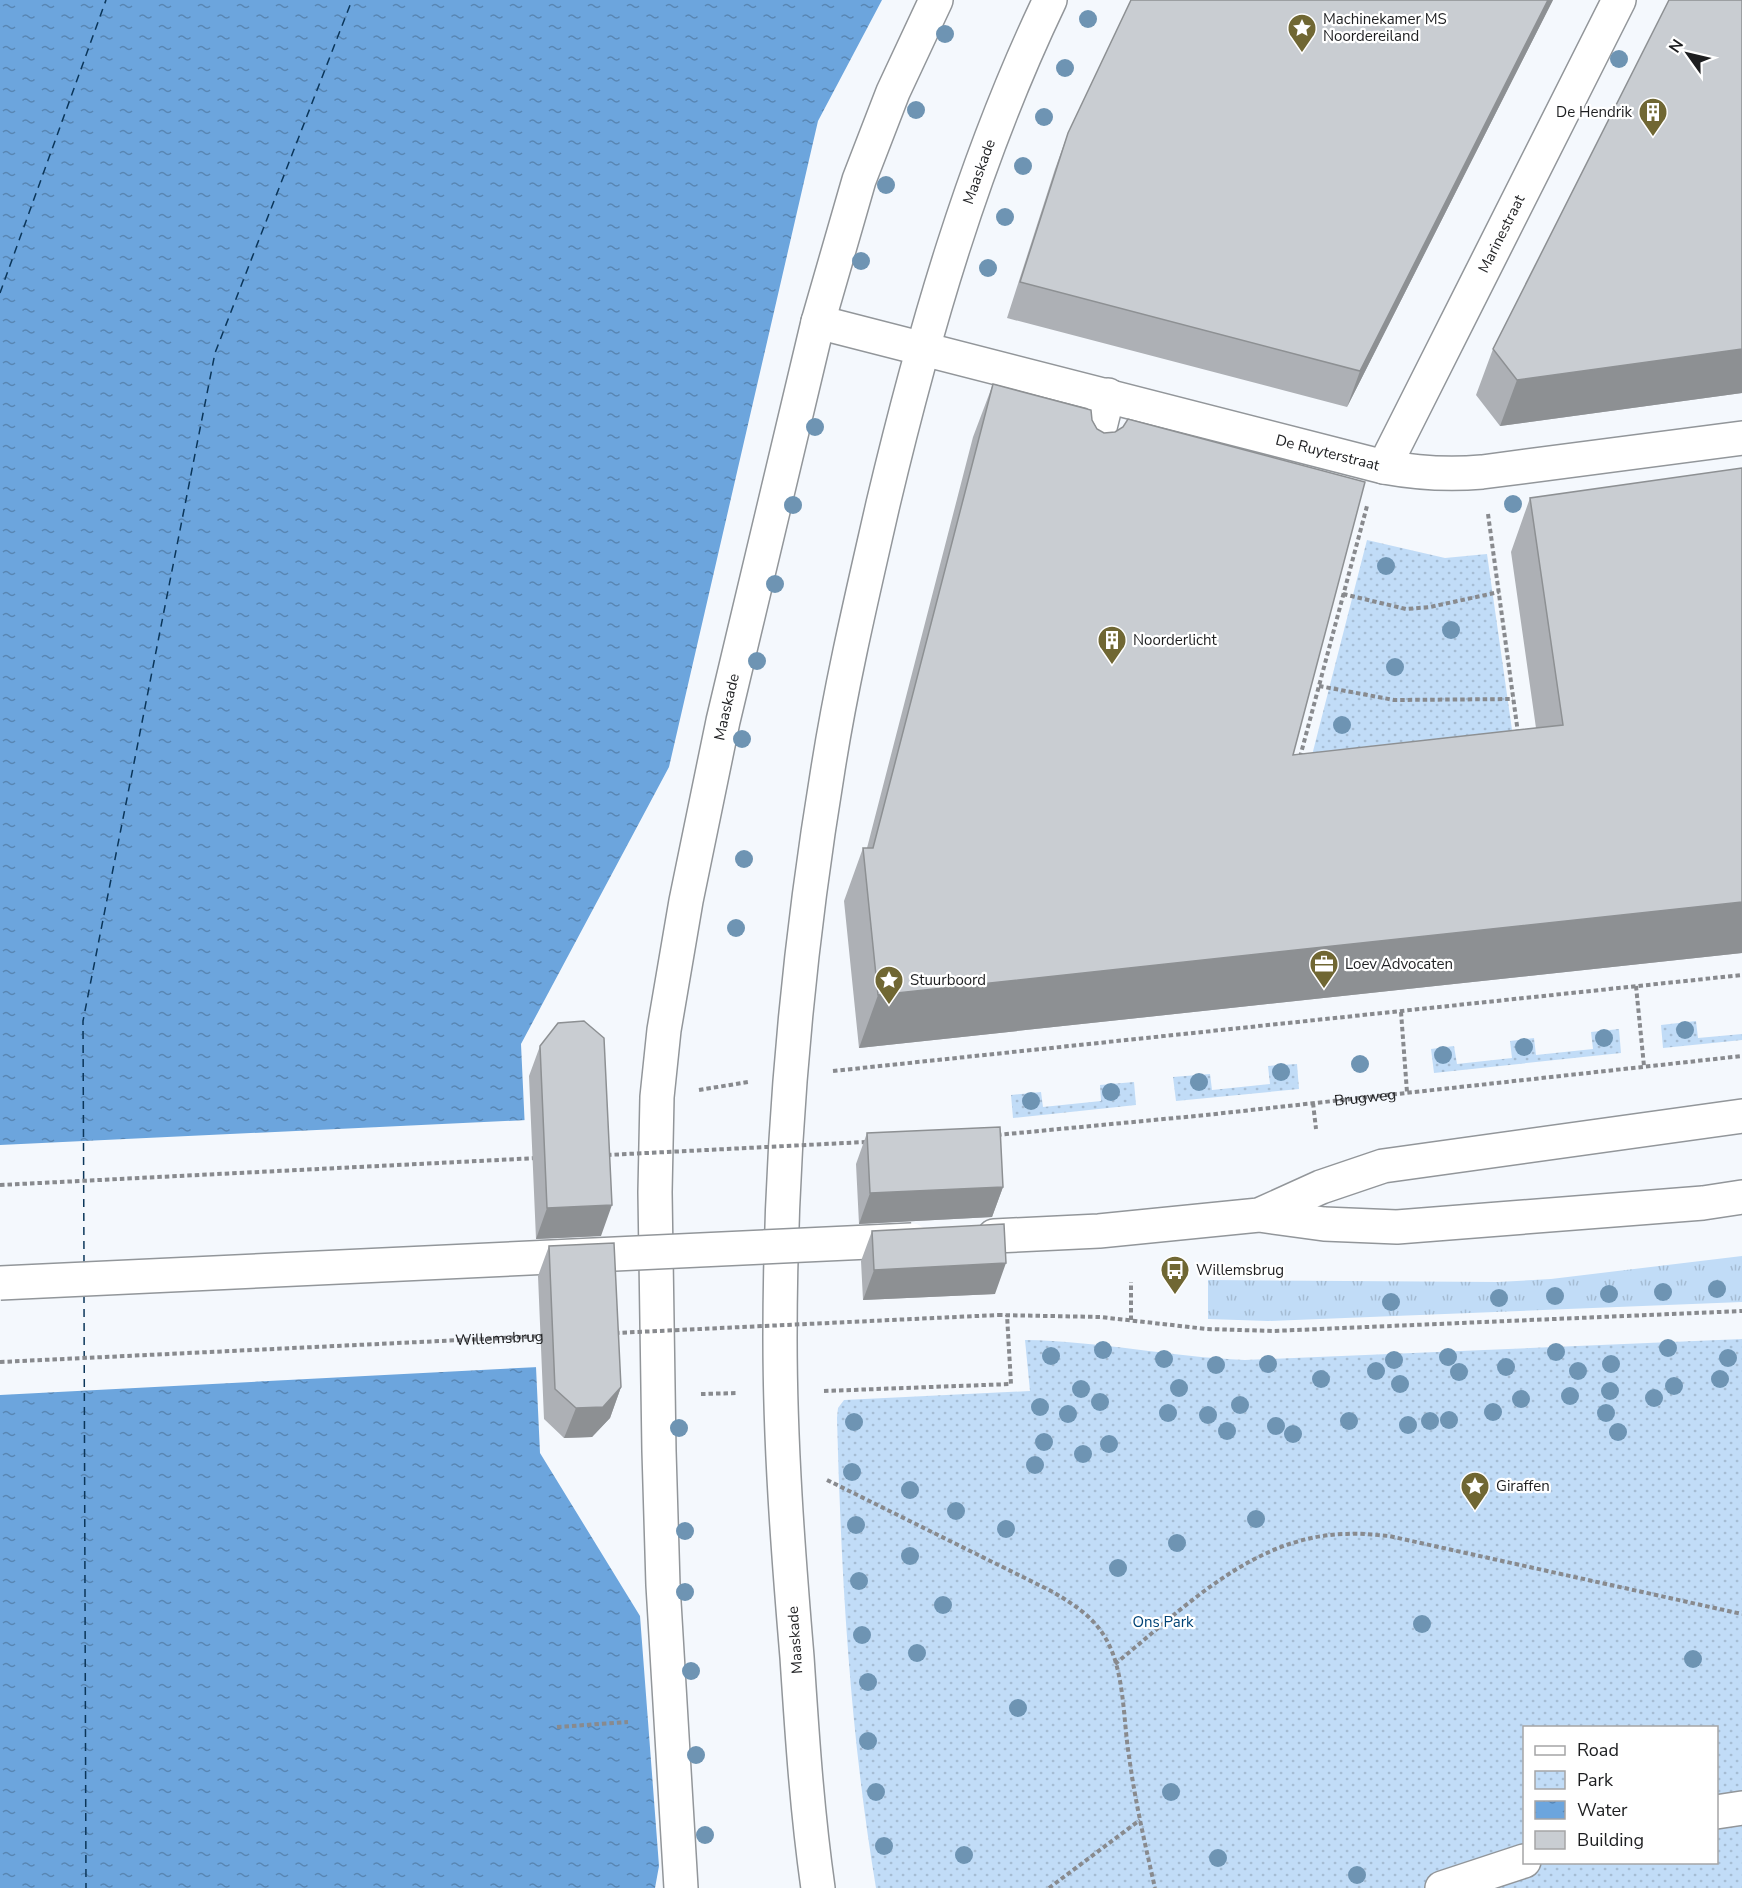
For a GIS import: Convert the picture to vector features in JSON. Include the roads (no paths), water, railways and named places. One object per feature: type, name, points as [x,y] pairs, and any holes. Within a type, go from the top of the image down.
[{"type":"street","name":"Maaskade","points":[[681,1888],[663,1585],[659,1396],[655,1192],[657,1097],[664,1030],[721,732],[818,322],[869,152],[893,92],[936,0]]},
{"type":"street","name":"Maaskade","points":[[818,1888],[812,1847],[789,1564],[782,1392],[781,1292],[791,1075],[802,958],[828,767],[860,604],[923,349],[951,252],[985,152],[1011,84],[1050,0]]},
{"type":"street","name":"Marinestraat","points":[[1384,467],[1619,0]]},
{"type":"street","points":[[818,322],[923,349]]},
{"type":"street","name":"De Ruyterstraat","points":[[923,349],[1384,467],[1433,474],[1482,472],[1742,438]]},
{"type":"street","points":[[1090,468],[1108,395]]},
{"type":"street","points":[[1259,1215],[1321,1187],[1383,1166],[1742,1116]]},
{"type":"street","points":[[0,1283],[970,1238],[1099,1231],[1259,1215],[1324,1224],[1397,1227],[1703,1203],[1742,1197]]},
{"type":"street","points":[[1703,1203],[1742,1220]]},
{"type":"street","points":[[1718,1812],[1742,1808]]},
{"type":"street","points":[[1442,1888],[1523,1861]]},
{"type":"water","points":[[0,0],[882,0],[818,121],[669,767],[521,1044],[540,1453],[640,1616],[659,1866],[655,1888],[0,1888]]},
{"type":"place","name":"Machinekamer MS Noordereiland","points":[[1302,54]]},
{"type":"place","name":"De Hendrik","points":[[1653,138]]},
{"type":"place","name":"Noorderlicht","points":[[1112,666]]},
{"type":"place","name":"Loev Advocaten","points":[[1324,990]]},
{"type":"place","name":"Stuurboord","points":[[889,1006]]},
{"type":"place","name":"Willemsbrug","points":[[1175,1296]]},
{"type":"place","name":"Giraffen","points":[[1475,1512]]},
{"type":"park label","name":"Ons Park","points":[[1163,1622]]}]
